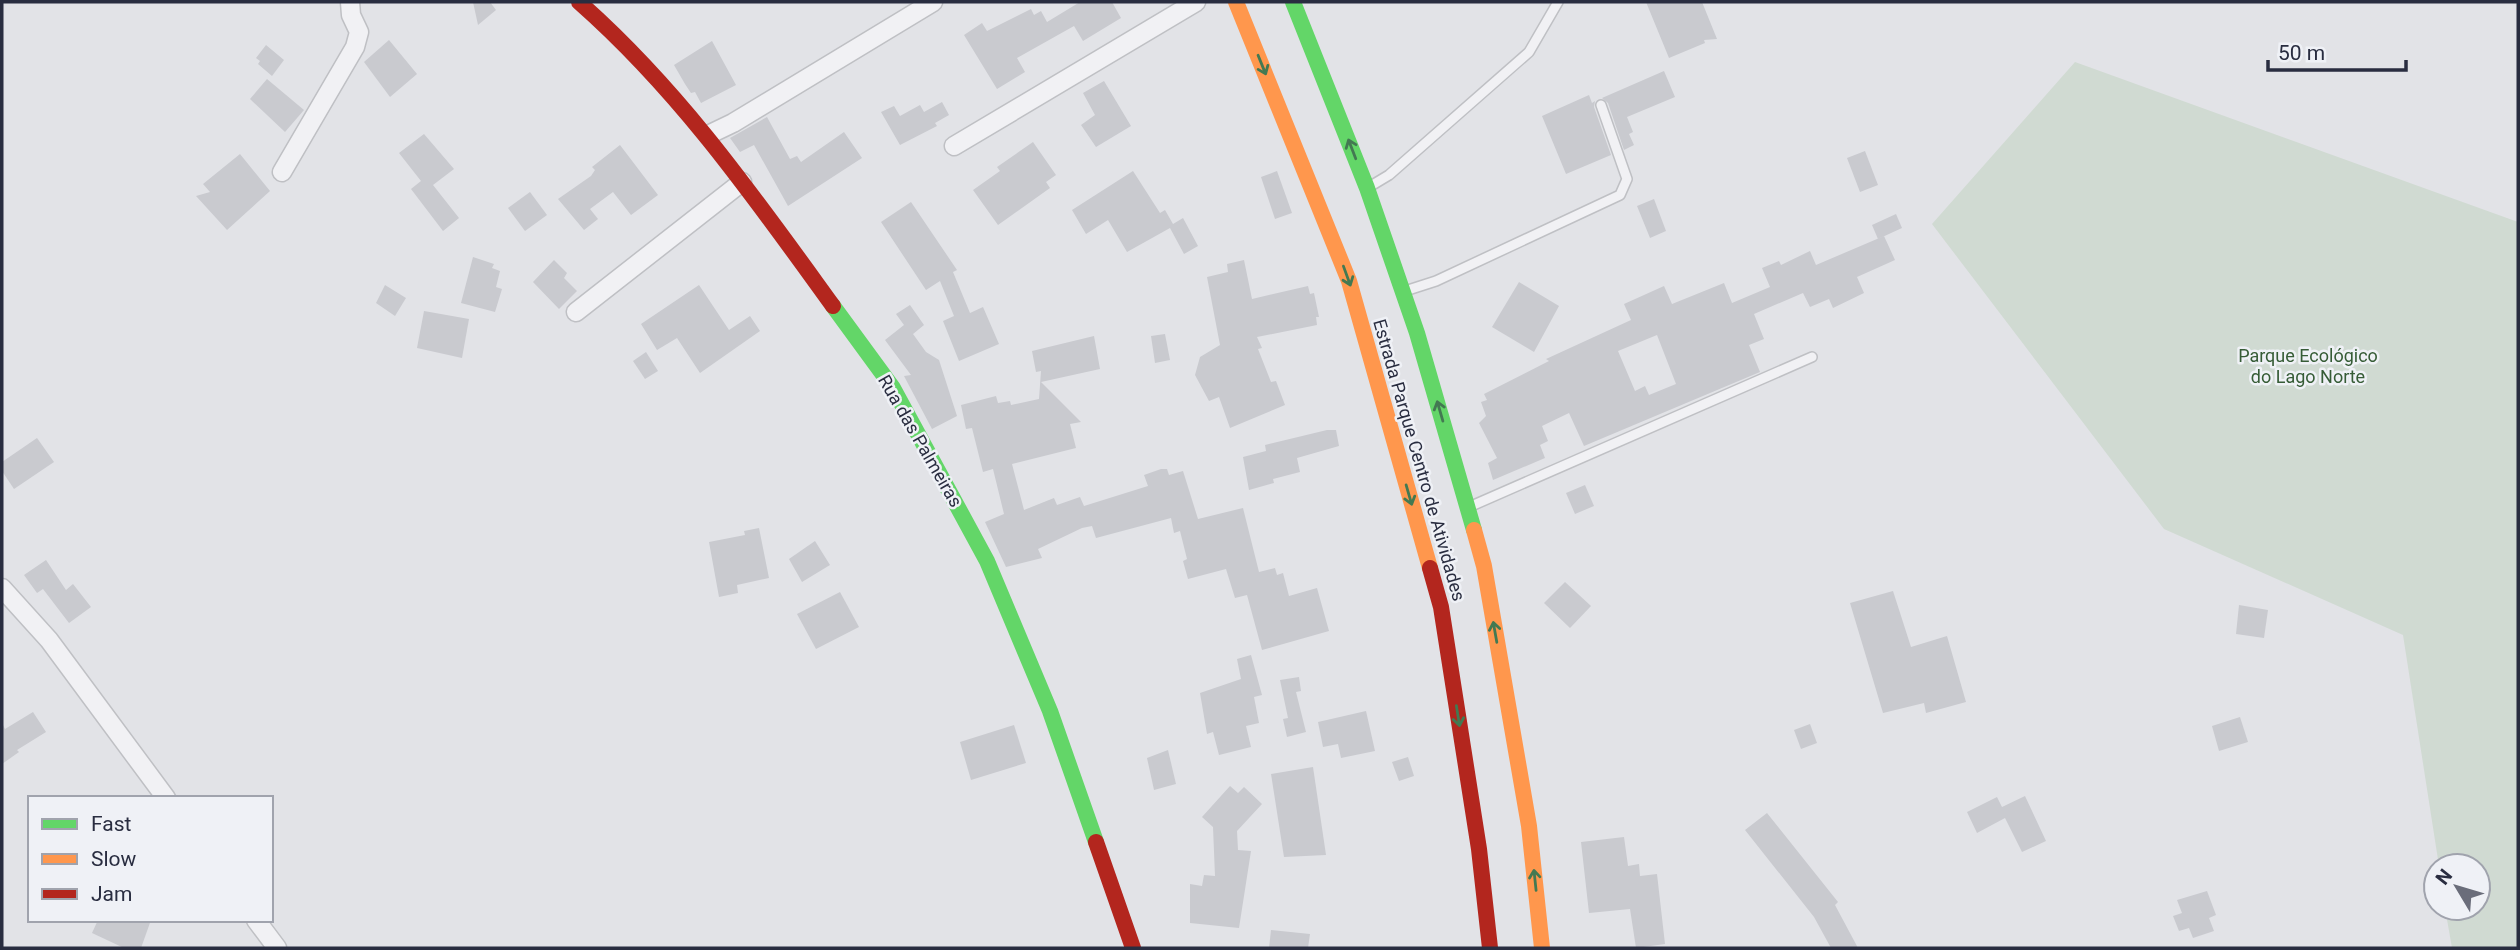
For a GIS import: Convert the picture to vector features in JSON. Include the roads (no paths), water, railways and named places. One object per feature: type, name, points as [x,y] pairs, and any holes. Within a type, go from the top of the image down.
[{"type":"main road","name":"Rua das Palmeiras","points":[[579,2],[613,32],[708,135],[893,388],[987,561],[1050,711],[1133,948]]},
{"type":"main road","name":"Estrada Parque Centro de Atividades","points":[[1236,2],[1349,281],[1441,607],[1479,849],[1490,948]]},
{"type":"main road","name":"Estrada Parque Centro de Atividades","points":[[1293,2],[1367,188],[1403,292],[1484,566],[1529,826],[1542,948]]},
{"type":"street","points":[[282,172],[355,47],[359,32],[351,15],[350,2]]},
{"type":"street","points":[[708,135],[733,123],[933,2]]},
{"type":"street","points":[[954,146],[1196,2]]},
{"type":"street","points":[[576,312],[742,182]]},
{"type":"street","points":[[2,588],[49,640],[165,796]]},
{"type":"street","points":[[257,922],[276,948]]},
{"type":"lane","points":[[1367,188],[1389,174],[1529,52],[1558,2]]},
{"type":"lane","points":[[1403,292],[1436,281],[1620,195],[1626,189],[1627,178],[1601,105]]},
{"type":"lane","points":[[1467,508],[1812,357]]},
{"type":"park label","name":"Parque Ecológico do Lago Norte","points":[[2308,366]]}]
